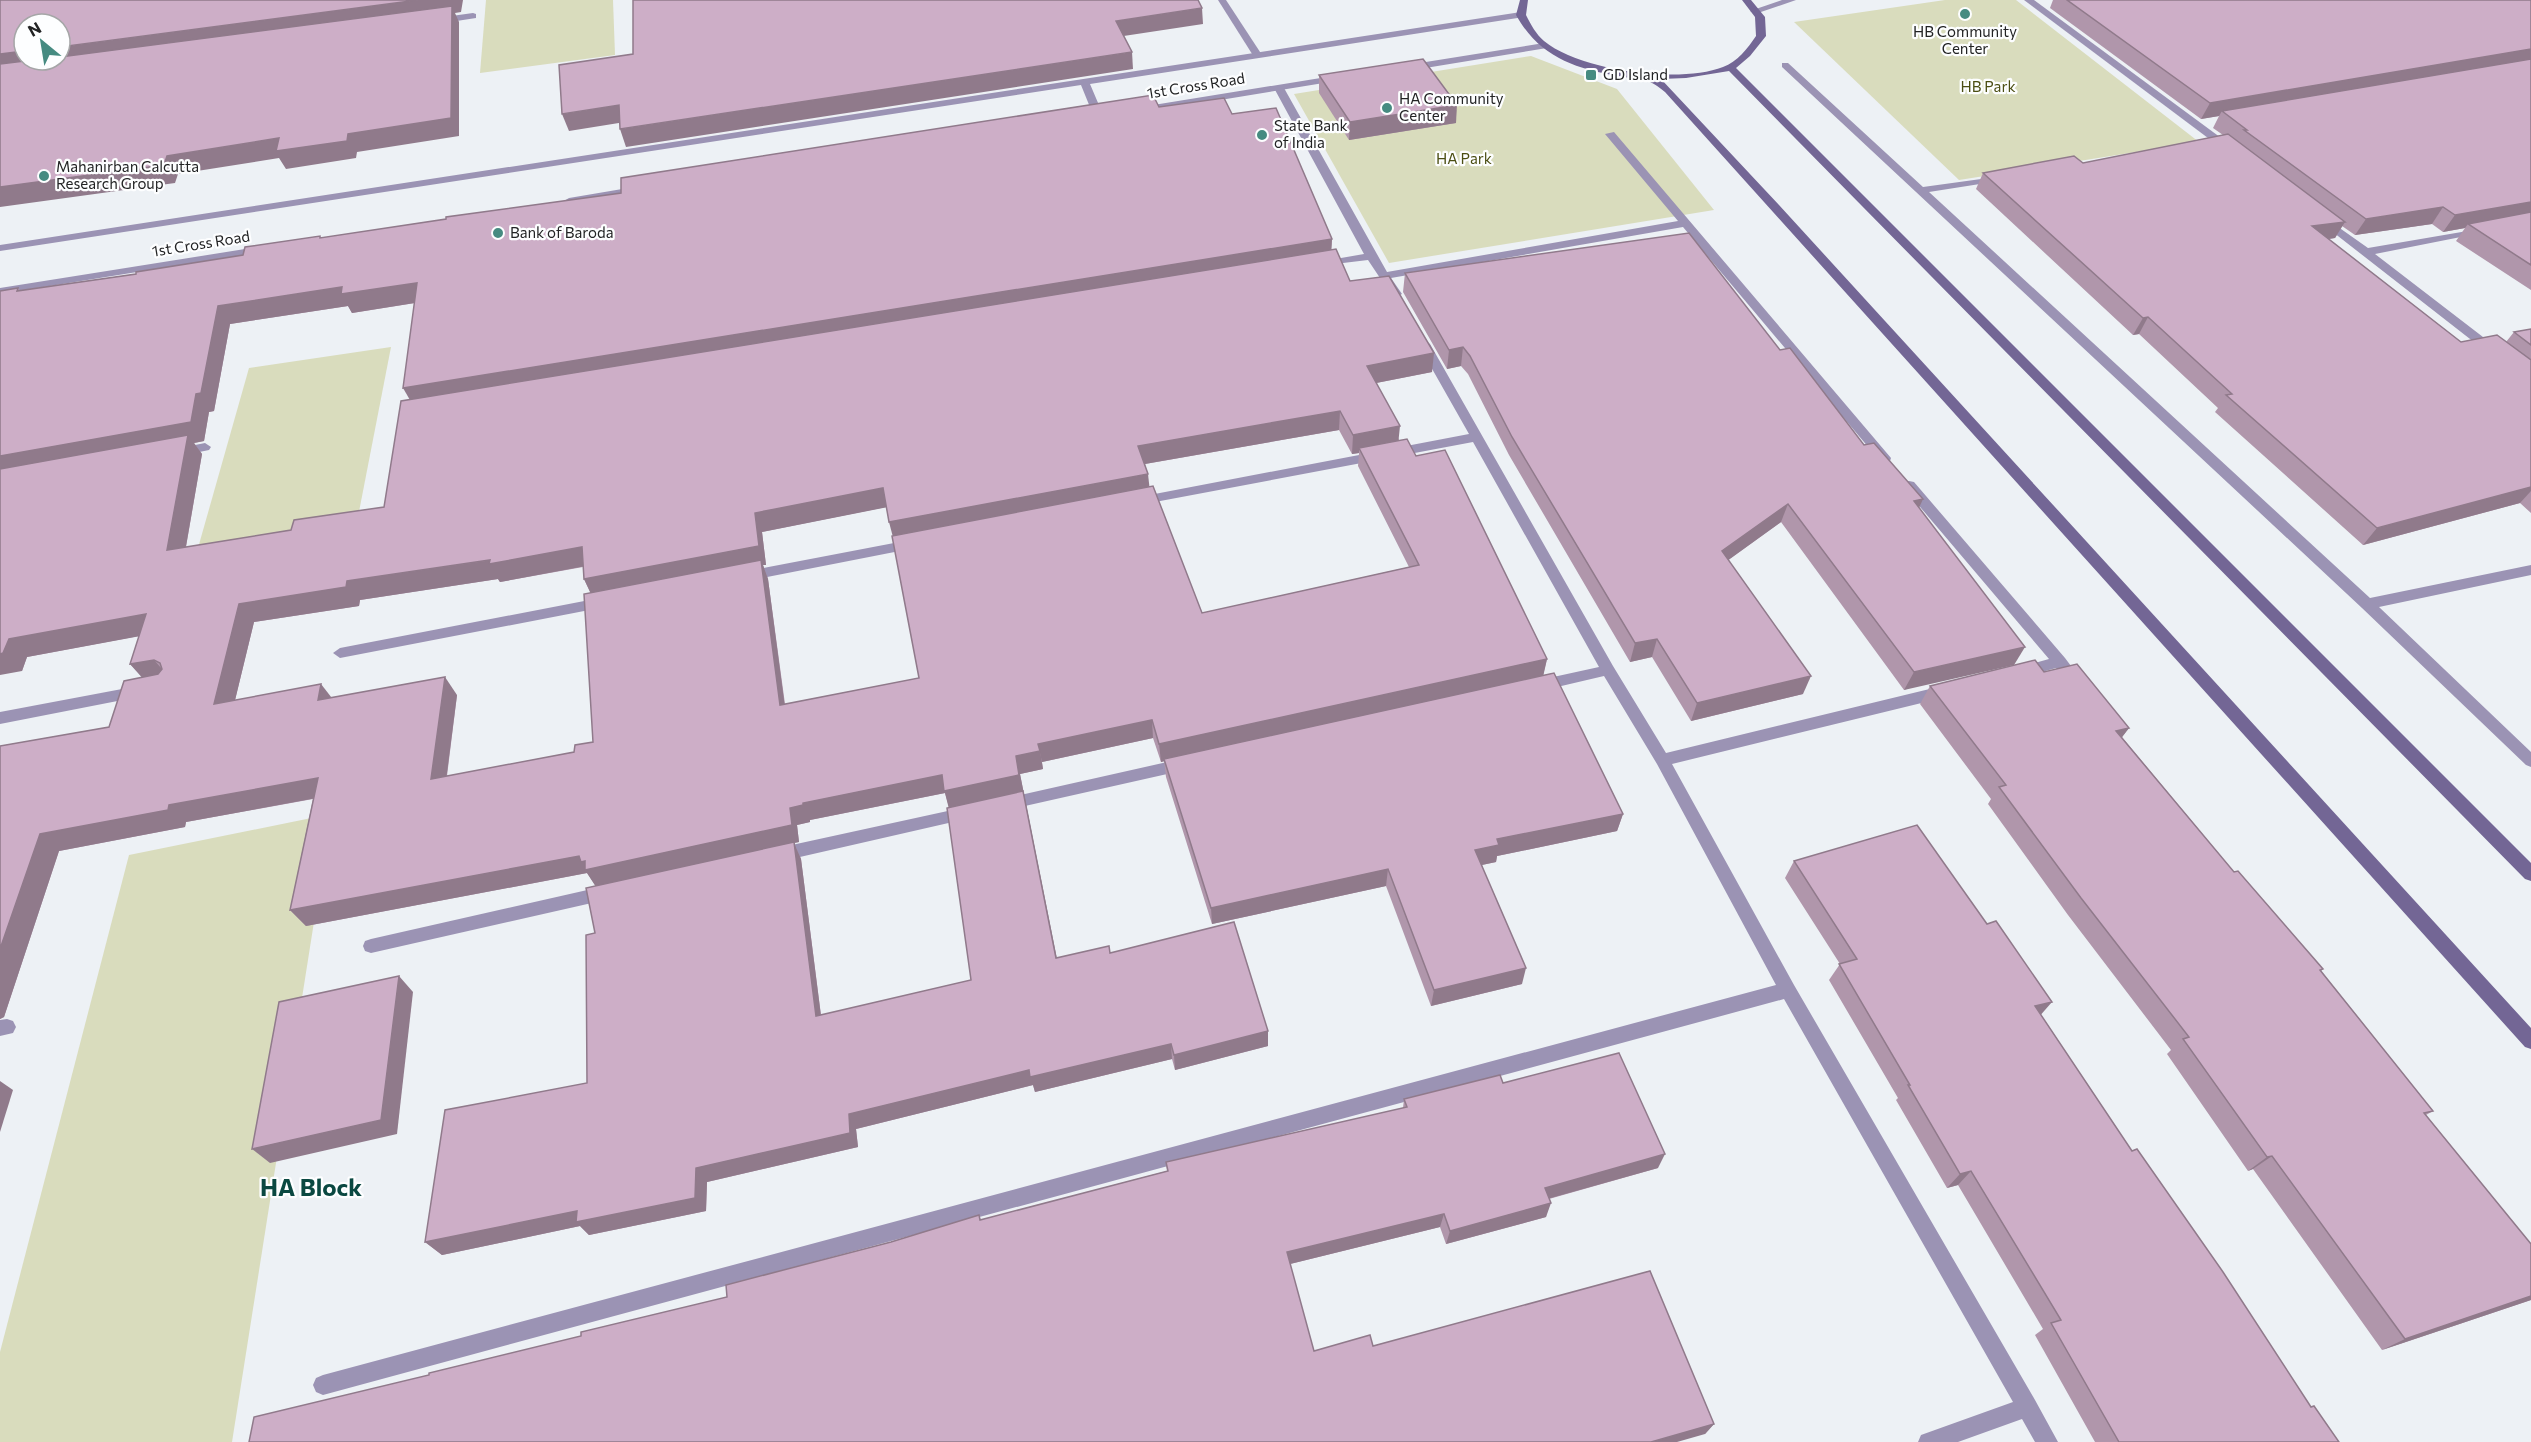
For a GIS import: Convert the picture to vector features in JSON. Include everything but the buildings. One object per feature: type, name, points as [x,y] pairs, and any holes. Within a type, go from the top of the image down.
[{"type":"main road","points":[[1524,0],[1521,15],[1532,35],[1544,46],[1569,59],[1608,71],[1651,76],[1686,76],[1727,69],[1748,54],[1761,36],[1760,17],[1746,0]]},
{"type":"main road","points":[[1730,67],[2531,874]]},
{"type":"main road","points":[[1651,76],[1668,90],[1783,216],[2531,1041]]},
{"type":"street","points":[[1222,0],[1257,55]]},
{"type":"street","points":[[1755,10],[1791,0]]},
{"type":"street","points":[[2028,0],[2203,124],[2220,142],[2238,156]]},
{"type":"street","points":[[0,248],[1521,15]]},
{"type":"street","points":[[425,22],[472,16]]},
{"type":"street","points":[[1394,70],[1544,46]]},
{"type":"street","points":[[1785,65],[2367,604],[2531,761]]},
{"type":"street","name":"1st Cross Road","points":[[1133,111],[1348,77]]},
{"type":"street","points":[[1084,82],[1105,116],[1087,118]]},
{"type":"street","points":[[1279,88],[1371,256],[1386,276],[1402,306]]},
{"type":"street","points":[[1610,134],[2082,689]]},
{"type":"street","points":[[2199,145],[2220,142]]},
{"type":"street","points":[[1922,190],[2010,176]]},
{"type":"street","points":[[555,203],[650,188]]},
{"type":"street","points":[[2311,211],[2504,359]]},
{"type":"street","points":[[1386,276],[1685,223]]},
{"type":"street","points":[[2366,252],[2496,228]]},
{"type":"street","name":"1st Cross Road","points":[[0,291],[272,248]]},
{"type":"street","points":[[1312,265],[1371,256]]},
{"type":"street","points":[[1414,326],[1608,670],[1662,760],[1788,990],[2047,1442]]},
{"type":"street","points":[[1125,504],[1476,436]]},
{"type":"street","points":[[171,453],[205,447]]},
{"type":"street","points":[[738,577],[926,541]]},
{"type":"street","points":[[2367,604],[2531,570]]},
{"type":"street","points":[[340,653],[621,599]]},
{"type":"street","points":[[2002,676],[2060,662]]},
{"type":"street","points":[[1526,688],[1608,670]]},
{"type":"street","points":[[0,718],[158,688]]},
{"type":"street","points":[[1662,760],[1956,688]]},
{"type":"street","points":[[768,857],[1200,761]]},
{"type":"street","points":[[371,946],[616,891]]},
{"type":"street","points":[[323,1385],[1788,990]]},
{"type":"street","points":[[1928,1442],[2028,1407]]},
{"type":"green space","points":[[486,0],[613,0],[615,55],[480,73]]},
{"type":"green space","name":"HB Park","points":[[1945,0],[2016,0],[2199,142],[1959,180],[1794,22]]},
{"type":"green space","name":"HA Park","points":[[1531,56],[1617,89],[1714,210],[1389,263],[1294,94]]},
{"type":"green space","points":[[391,347],[357,522],[198,548],[249,368]]},
{"type":"green space","points":[[331,814],[232,1442],[0,1442],[0,1352],[129,855]]},
{"type":"place","name":"HB Community Center","points":[[1965,14]]},
{"type":"place","name":"GD Island","points":[[1591,75]]},
{"type":"place","name":"HA Community Center","points":[[1387,108]]},
{"type":"place","name":"State Bank of India","points":[[1262,135]]},
{"type":"place","name":"Mahanirban Calcutta Research Group","points":[[44,176]]},
{"type":"place","name":"Bank of Baroda","points":[[498,233]]},
{"type":"district","name":"HA Block","points":[[311,1188]]}]
